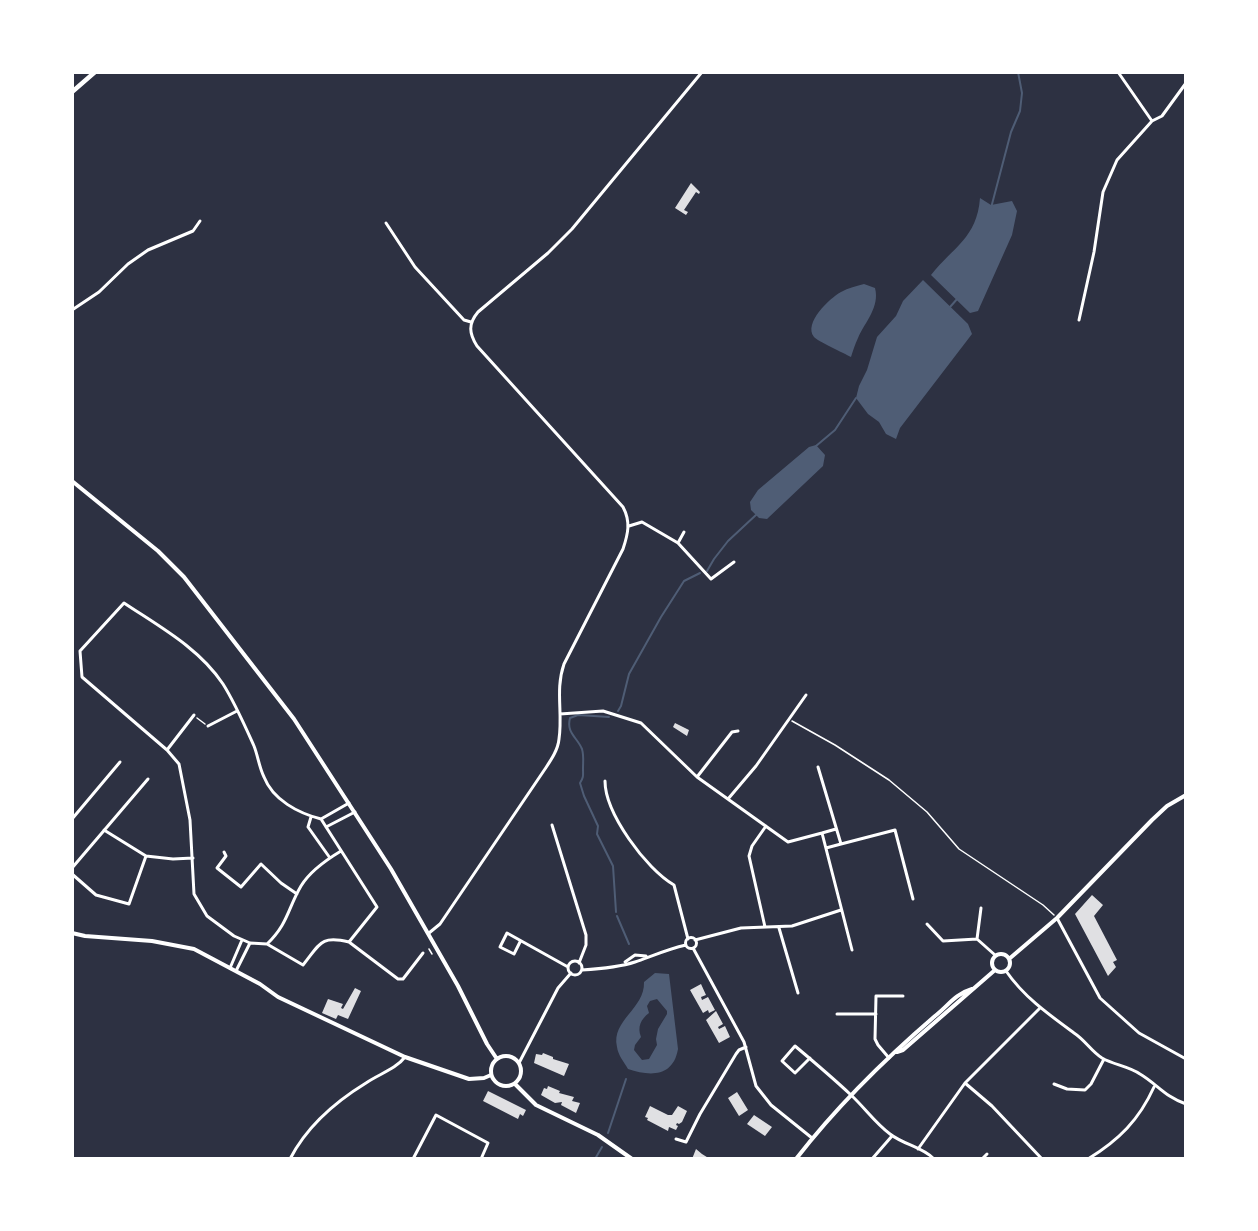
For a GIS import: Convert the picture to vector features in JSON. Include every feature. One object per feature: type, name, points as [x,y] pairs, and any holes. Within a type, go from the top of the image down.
[{"type":"main road","points":[[72,92],[95,72]]},
{"type":"street","points":[[429,933],[440,924],[545,769],[556,749],[559,739],[560,714],[558,694],[564,664],[623,549],[629,526],[623,507],[477,345],[471,337],[471,322],[478,312],[548,254],[702,72]]},
{"type":"street","points":[[1118,72],[1152,122]]},
{"type":"street","points":[[1079,320],[1094,252],[1103,192],[1117,160],[1152,122],[1162,116],[1186,83]]},
{"type":"street","points":[[72,310],[99,292],[128,264],[141,255],[193,231],[200,221]]},
{"type":"street","points":[[386,223],[415,267],[464,320],[471,322]]},
{"type":"street","points":[[72,481],[158,551],[184,577],[294,719],[391,869],[429,933],[497,1059]]},
{"type":"street","points":[[629,526],[642,522],[678,543],[711,579],[734,562]]},
{"type":"street","points":[[678,543],[684,532]]},
{"type":"street","points":[[349,803],[321,819],[311,817],[281,801],[268,785],[254,747],[224,685],[180,639],[124,603],[80,651],[82,677],[167,750],[179,764],[190,820],[192,882],[197,903],[217,926],[250,943],[267,944],[303,965],[326,940],[333,938],[349,942],[398,979],[403,979],[408,975],[423,953]]},
{"type":"street","points":[[728,799],[756,766],[806,694]]},
{"type":"street","points":[[208,726],[237,711]]},
{"type":"street","points":[[560,714],[603,711],[640,723],[698,777],[788,842],[836,829]]},
{"type":"street","points":[[167,750],[194,715]]},
{"type":"street","points":[[698,777],[732,732],[738,731]]},
{"type":"street","points":[[72,819],[120,762]]},
{"type":"street","points":[[818,767],[841,844]]},
{"type":"street","points":[[72,868],[148,779]]},
{"type":"street","points":[[605,781],[609,803],[623,831],[662,876],[674,885],[688,939],[686,945]]},
{"type":"street","points":[[1009,959],[1057,918],[1167,806],[1186,795]]},
{"type":"street","points":[[326,827],[355,812]]},
{"type":"street","points":[[311,817],[308,827],[330,858]]},
{"type":"street","points":[[321,819],[377,907],[349,942]]},
{"type":"street","points":[[552,825],[586,935],[586,945],[579,963],[582,970]]},
{"type":"street","points":[[765,927],[749,856],[752,846],[766,826]]},
{"type":"street","points":[[104,830],[146,856],[173,859],[193,858]]},
{"type":"street","points":[[826,848],[895,830],[913,899]]},
{"type":"street","points":[[822,833],[852,950]]},
{"type":"street","points":[[267,944],[278,933],[289,915],[297,894],[311,873],[341,851]]},
{"type":"street","points":[[224,852],[226,856],[217,868],[241,887],[261,864],[297,894]]},
{"type":"street","points":[[72,874],[96,895],[129,904],[146,856]]},
{"type":"street","points":[[977,939],[981,908]]},
{"type":"street","points":[[688,939],[695,940],[741,928],[779,928],[801,924],[841,910]]},
{"type":"street","points":[[1057,918],[1100,998],[1139,1033],[1186,1059]]},
{"type":"street","points":[[927,924],[943,941],[977,939],[995,955],[1003,954],[1009,959],[1010,966],[1006,971],[994,970]]},
{"type":"street","points":[[779,928],[798,993]]},
{"type":"street","points":[[72,933],[178,945],[206,954],[302,1010],[387,1046],[405,1057],[469,1079],[491,1075]]},
{"type":"street","points":[[520,942],[514,954],[500,947],[507,933],[568,967],[571,973]]},
{"type":"street","points":[[230,968],[242,940]]},
{"type":"street","points":[[693,948],[696,946],[695,940]]},
{"type":"street","points":[[236,972],[250,943]]},
{"type":"street","points":[[571,973],[577,974],[582,970],[634,962],[646,956],[686,945],[693,948],[746,1047],[756,1086],[781,1114],[812,1138]]},
{"type":"street","points":[[994,970],[991,961],[995,955]]},
{"type":"street","points":[[568,967],[573,962],[579,963]]},
{"type":"street","points":[[796,1159],[851,1095],[913,1034],[940,1012],[945,1005],[962,992],[972,988],[994,970]]},
{"type":"street","points":[[1006,971],[1018,987],[1040,1008],[1074,1032],[1095,1053],[1104,1059],[1129,1068],[1150,1080],[1154,1087],[1186,1104]]},
{"type":"street","points":[[519,1063],[508,1056],[497,1059],[493,1064],[491,1075],[498,1085],[515,1084],[521,1074],[519,1063],[558,988],[571,973]]},
{"type":"street","points":[[890,1058],[875,1039],[876,996],[903,996]]},
{"type":"street","points":[[918,1149],[965,1083],[1040,1008]]},
{"type":"street","points":[[837,1014],[876,1014]]},
{"type":"street","points":[[810,1058],[795,1073],[782,1061],[795,1046],[810,1058],[851,1095],[871,1118],[892,1136],[926,1152],[934,1159]]},
{"type":"street","points":[[676,1139],[686,1142],[736,1054],[746,1047]]},
{"type":"street","points":[[290,1159],[302,1137],[315,1121],[360,1087],[399,1065],[405,1057]]},
{"type":"street","points":[[1054,1084],[1067,1089],[1085,1090],[1091,1084],[1104,1059]]},
{"type":"street","points":[[965,1083],[993,1106],[1042,1159]]},
{"type":"street","points":[[515,1084],[536,1106],[598,1135],[632,1159]]},
{"type":"street","points":[[1088,1159],[1109,1146],[1129,1128],[1146,1105],[1154,1087]]},
{"type":"street","points":[[413,1159],[436,1115],[488,1143],[481,1159]]},
{"type":"street","points":[[872,1159],[892,1136]]},
{"type":"street","points":[[982,1159],[987,1154]]},
{"type":"path","points":[[194,715],[208,726]]},
{"type":"path","points":[[788,720],[836,745],[889,780],[927,812],[959,849],[1043,905],[1057,918]]},
{"type":"path","points":[[429,949],[432,954]]},
{"type":"water","points":[[980,198],[991,205],[1012,201],[1017,211],[1012,235],[978,311],[970,313],[931,275],[969,233],[978,212]]},
{"type":"water","points":[[923,280],[968,324],[972,334],[900,428],[896,439],[886,434],[879,422],[868,414],[856,398],[877,337],[896,316],[903,301]]},
{"type":"water","points":[[864,284],[875,288],[874,308],[851,357],[816,339],[812,325],[819,312],[836,295]]},
{"type":"water","points":[[816,445],[825,455],[823,466],[767,519],[759,518],[751,510],[750,502],[758,490],[809,447]]},
{"type":"water","points":[[655,973],[669,974],[678,1049],[671,1065],[659,1073],[644,1073],[628,1069],[617,1047],[616,1038],[619,1029],[639,1000],[644,982]],"holes":[[[657,999],[667,1011],[658,1029],[657,1045],[649,1059],[642,1060],[634,1050],[641,1037],[640,1024],[649,1013],[647,1006],[650,1001]]]},
{"type":"building","points":[[691,183],[700,192],[699,194],[696,192],[684,210],[688,212],[686,215],[675,208]]},
{"type":"building","points":[[675,723],[689,730],[687,736],[673,727]]},
{"type":"building","points":[[1092,895],[1103,905],[1094,916],[1117,960],[1113,962],[1116,967],[1108,976],[1075,914]]},
{"type":"building","points":[[701,984],[706,995],[701,997],[702,1000],[708,997],[715,1010],[709,1013],[708,1010],[703,1013],[690,990]]},
{"type":"building","points":[[355,988],[361,991],[348,1019],[338,1015],[336,1019],[322,1013],[328,999],[343,1004],[341,1008],[343,1009]]},
{"type":"building","points":[[716,1011],[723,1024],[718,1027],[719,1029],[725,1026],[730,1037],[719,1043],[706,1020]]},
{"type":"building","points":[[543,1053],[569,1064],[564,1076],[534,1063],[536,1054],[542,1055]]},
{"type":"building","points":[[548,1086],[560,1091],[559,1093],[574,1097],[572,1101],[580,1103],[576,1113],[561,1105],[562,1102],[555,1103],[541,1095],[544,1088],[547,1089]]},
{"type":"building","points":[[488,1091],[526,1110],[523,1116],[520,1114],[518,1119],[483,1101]]},
{"type":"building","points":[[737,1092],[748,1110],[739,1116],[728,1098]]},
{"type":"building","points":[[650,1106],[668,1115],[672,1115],[678,1106],[687,1111],[682,1122],[677,1123],[676,1130],[669,1127],[668,1131],[647,1120],[648,1118],[645,1117]]},
{"type":"building","points":[[754,1115],[772,1127],[765,1136],[747,1124]]},
{"type":"building","points":[[696,1149],[702,1154],[710,1159],[692,1159]]},
{"type":"waterway","points":[[991,208],[1011,132],[1020,111],[1022,93],[1018,72]]},
{"type":"waterway","points":[[950,307],[958,298]]},
{"type":"waterway","points":[[816,446],[835,430],[856,398]]},
{"type":"waterway","points":[[707,571],[728,541],[757,514]]},
{"type":"waterway","points":[[618,711],[629,674],[661,617],[684,581],[700,573]]},
{"type":"waterway","points":[[609,717],[578,715],[570,718],[569,727],[583,752],[583,776],[580,783],[584,796],[598,826],[597,834],[613,866],[616,912]]},
{"type":"waterway","points":[[617,916],[629,944]]},
{"type":"waterway","points":[[608,1133],[626,1079]]},
{"type":"waterway","points":[[595,1159],[602,1147]]}]
